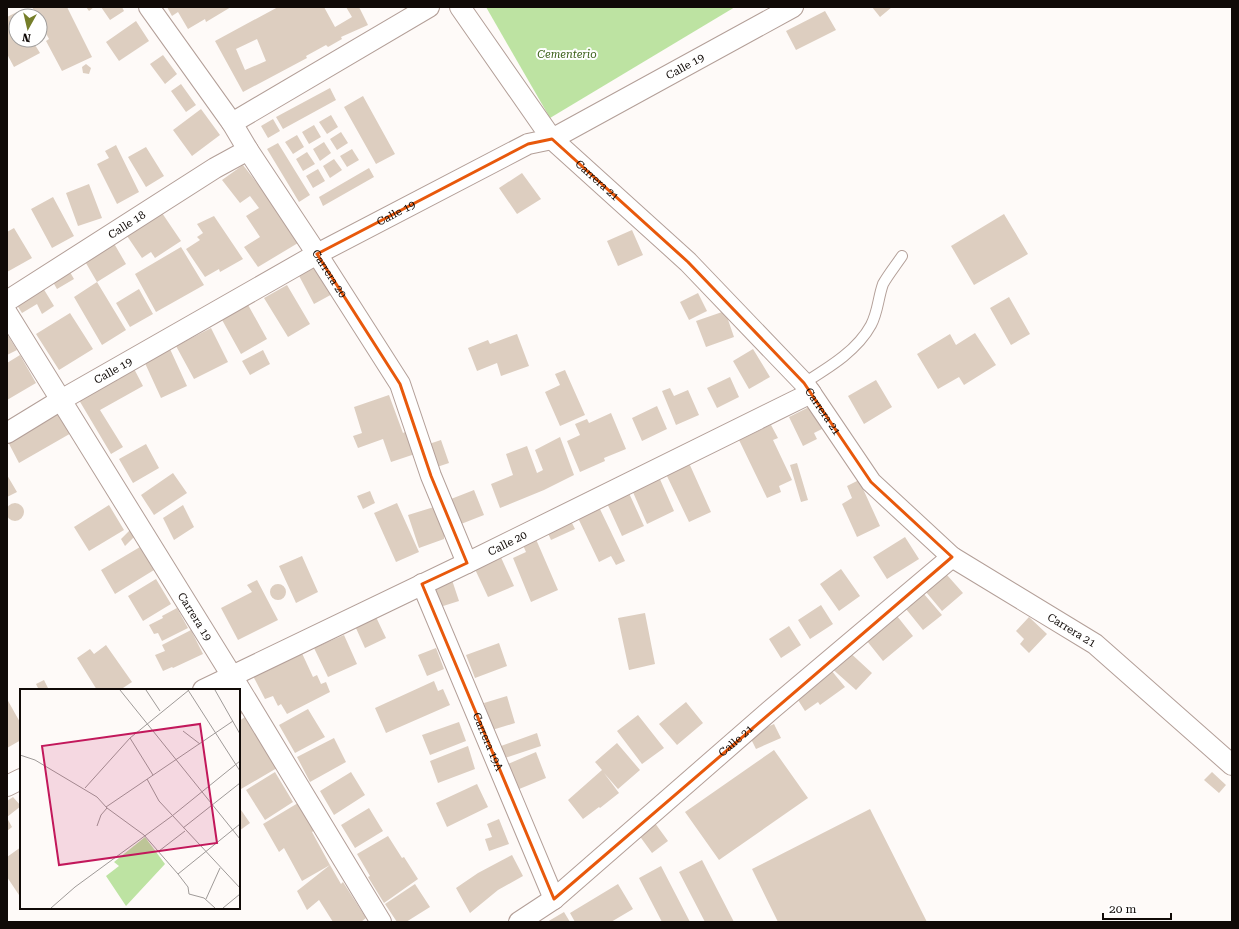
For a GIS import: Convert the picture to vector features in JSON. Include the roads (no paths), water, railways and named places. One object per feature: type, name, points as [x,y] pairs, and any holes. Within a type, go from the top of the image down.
[{"type":"street","name":"Carrera 20","points":[[149,7],[232,123],[400,384],[431,476],[467,563]]},
{"type":"street","points":[[232,123],[429,7]]},
{"type":"street","name":"Carrera 21","points":[[460,7],[552,139],[688,262],[807,388],[871,482],[952,557],[1095,644],[1232,765]]},
{"type":"street","name":"Calle 19","points":[[7,433],[61,400],[317,254],[528,144],[552,139],[793,7]]},
{"type":"street","name":"Calle 18","points":[[7,301],[215,168],[248,150]]},
{"type":"street","name":"Carrera 19","points":[[7,313],[240,689]]},
{"type":"street","name":"Calle 20","points":[[205,689],[467,563],[807,388]]},
{"type":"street","name":"Calle 21","points":[[519,922],[554,898],[773,708],[952,557]]},
{"type":"street","name":"Carrera 19A","points":[[422,584],[554,898]]},
{"type":"street","name":"Carrera 19","points":[[240,689],[381,922]]},
{"type":"street","points":[[7,786],[20,780]]},
{"type":"lane","points":[[807,388],[861,340],[871,326],[878,309],[883,285],[902,256]]},
{"type":"park label","name":"Cementerio","points":[[567,54]]}]
